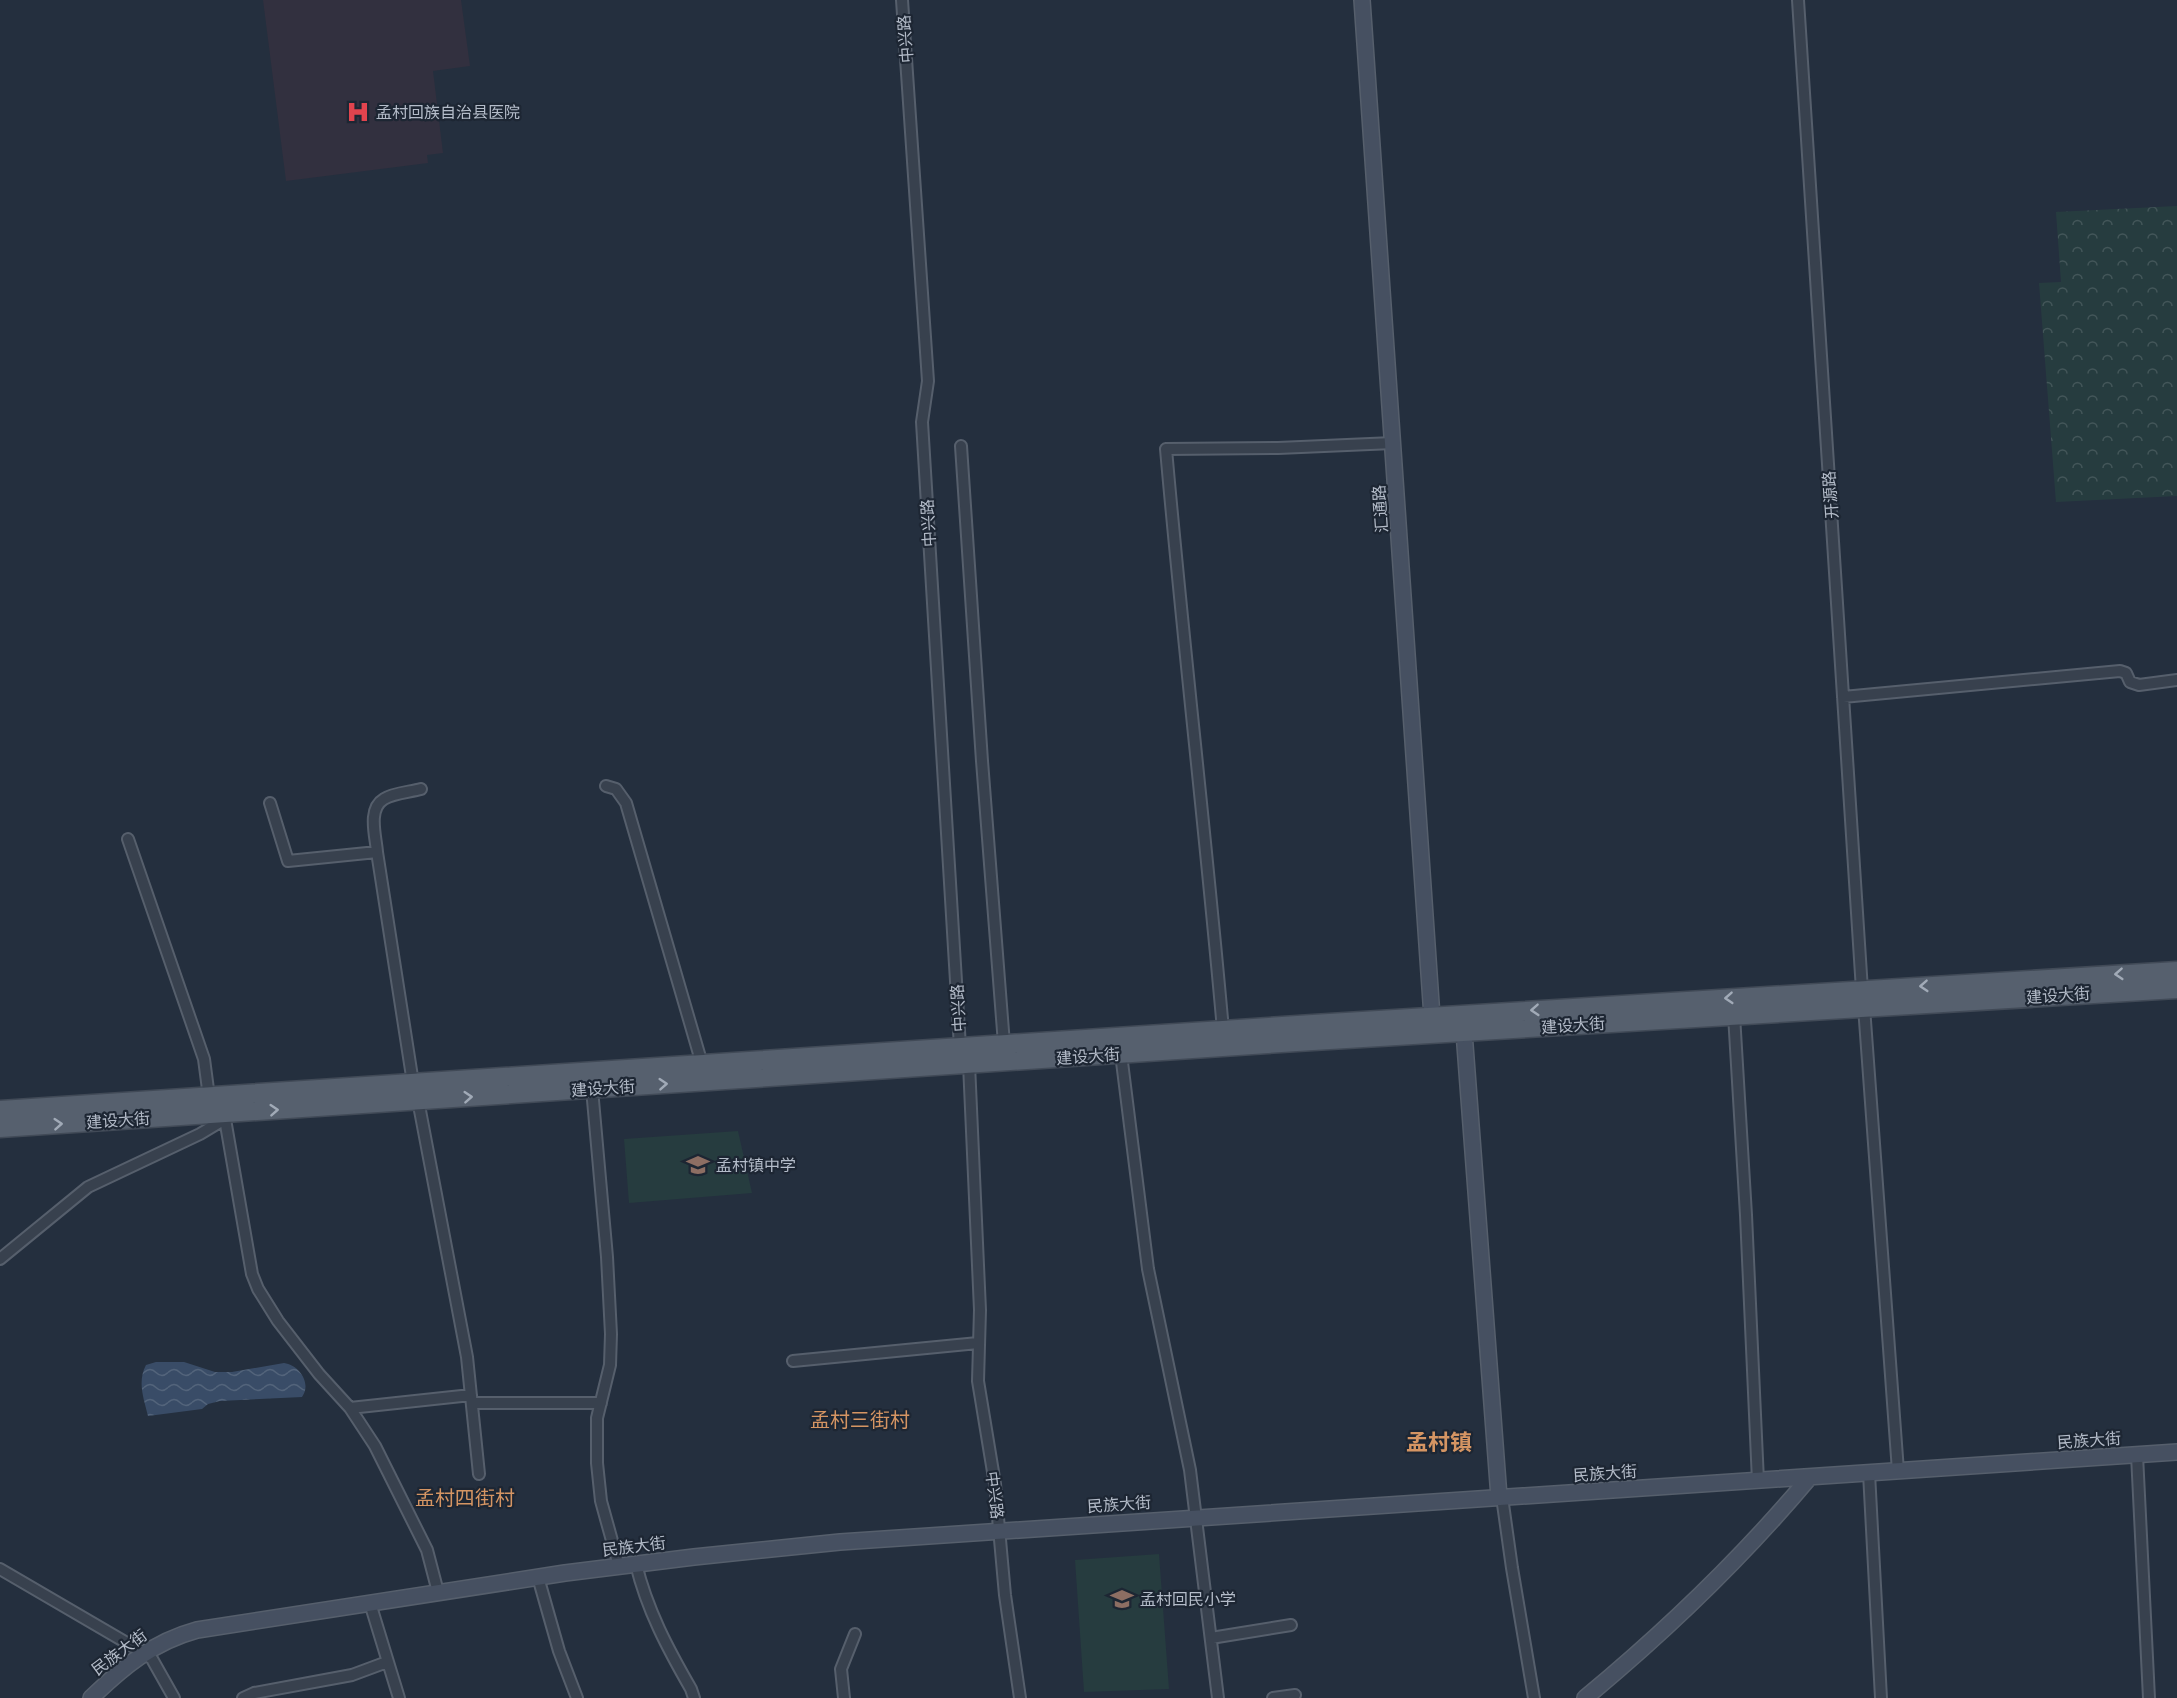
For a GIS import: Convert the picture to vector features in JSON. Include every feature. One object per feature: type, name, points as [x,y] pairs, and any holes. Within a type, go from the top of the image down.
[{"type":"main road","name":"汇通路","points":[[1362,0],[1432,1017]]},
{"type":"main road","name":"建设大街","points":[[0,1110],[209,1097],[592,1089],[1734,1015],[1863,999],[2177,971]]},
{"type":"main road","name":"建设大街","points":[[0,1128],[230,1116],[415,1092],[702,1064],[1223,1030],[1432,1017],[1863,999],[2177,989]]},
{"type":"main road","points":[[1464,1032],[1500,1497]]},
{"type":"main road","name":"民族大街","points":[[91,1698],[144,1653],[177,1636],[197,1630],[619,1566],[840,1542],[1000,1530],[2177,1452]]},
{"type":"main road","points":[[1585,1698],[1674,1622],[1778,1515],[1810,1477]]},
{"type":"street","name":"中兴路","points":[[902,0],[928,381],[922,422],[960,1047]]},
{"type":"street","name":"开源路","points":[[1798,0],[1863,999],[1898,1471]]},
{"type":"street","points":[[1223,1030],[1209,864],[1177,574],[1166,449],[1278,448],[1393,442]]},
{"type":"street","points":[[961,446],[1004,1044]]},
{"type":"street","points":[[1843,697],[2120,671],[2126,673],[2130,682],[2139,685],[2177,680]]},
{"type":"street","points":[[606,786],[616,789],[626,803],[702,1064]]},
{"type":"street","points":[[421,789],[384,799],[376,807],[373,815],[415,1092],[467,1357],[478,1474]]},
{"type":"street","points":[[270,803],[288,861],[377,852]]},
{"type":"street","points":[[128,839],[204,1059],[209,1097]]},
{"type":"street","points":[[1734,1015],[1758,1481]]},
{"type":"street","points":[[1121,1054],[1148,1269],[1190,1470],[1218,1698]]},
{"type":"street","name":"中兴路","points":[[969,1064],[980,1310],[978,1343],[980,1400],[995,1484],[1005,1595],[1020,1698]]},
{"type":"street","points":[[592,1089],[607,1257],[611,1334],[610,1365],[597,1418],[598,1481],[619,1566]]},
{"type":"street","points":[[0,1259],[88,1187],[200,1134],[230,1116],[252,1274],[258,1288],[278,1321],[319,1374],[350,1408],[375,1446],[427,1550],[438,1592]]},
{"type":"street","points":[[793,1361],[978,1343]]},
{"type":"street","points":[[350,1408],[471,1399],[601,1403]]},
{"type":"street","points":[[2137,1455],[2149,1698]]},
{"type":"street","points":[[1869,1473],[1881,1698]]},
{"type":"street","points":[[1500,1497],[1534,1698]]},
{"type":"street","points":[[636,1564],[640,1583],[658,1628],[694,1698]]},
{"type":"street","points":[[0,1569],[144,1653],[152,1659],[174,1698]]},
{"type":"street","points":[[538,1577],[559,1651],[577,1698]]},
{"type":"street","points":[[370,1603],[399,1698]]},
{"type":"street","points":[[1211,1638],[1291,1625]]},
{"type":"street","points":[[844,1698],[841,1670],[855,1634]]},
{"type":"street","points":[[243,1698],[254,1693],[352,1675],[387,1662]]},
{"type":"street","points":[[1273,1698],[1295,1695]]},
{"type":"shaded area","name":"孟村回族自治县医院","points":[[263,0],[461,0],[470,66],[433,71],[443,153],[427,155],[428,163],[286,181]]},
{"type":"green space","points":[[2177,206],[2177,496],[2056,502],[2039,283],[2061,282],[2056,212]]},
{"type":"green space","points":[[738,1131],[752,1193],[629,1203],[624,1139]]},
{"type":"green space","points":[[1159,1554],[1169,1689],[1084,1692],[1075,1560]]},
{"type":"water","points":[[156,1362],[184,1362],[215,1372],[232,1372],[289,1364],[302,1375],[306,1386],[305,1392],[302,1397],[220,1401],[208,1404],[202,1409],[148,1416],[142,1390],[143,1371],[146,1365]]},
{"type":"place","name":"孟村回族自治县医院","points":[[358,112]]},
{"type":"place","name":"孟村镇中学","points":[[698,1165]]},
{"type":"place","name":"孟村回民小学","points":[[1122,1599]]},
{"type":"district","name":"孟村三街村","points":[[860,1419]]},
{"type":"district","name":"孟村镇","points":[[1439,1441]]},
{"type":"district","name":"孟村四街村","points":[[465,1497]]}]
